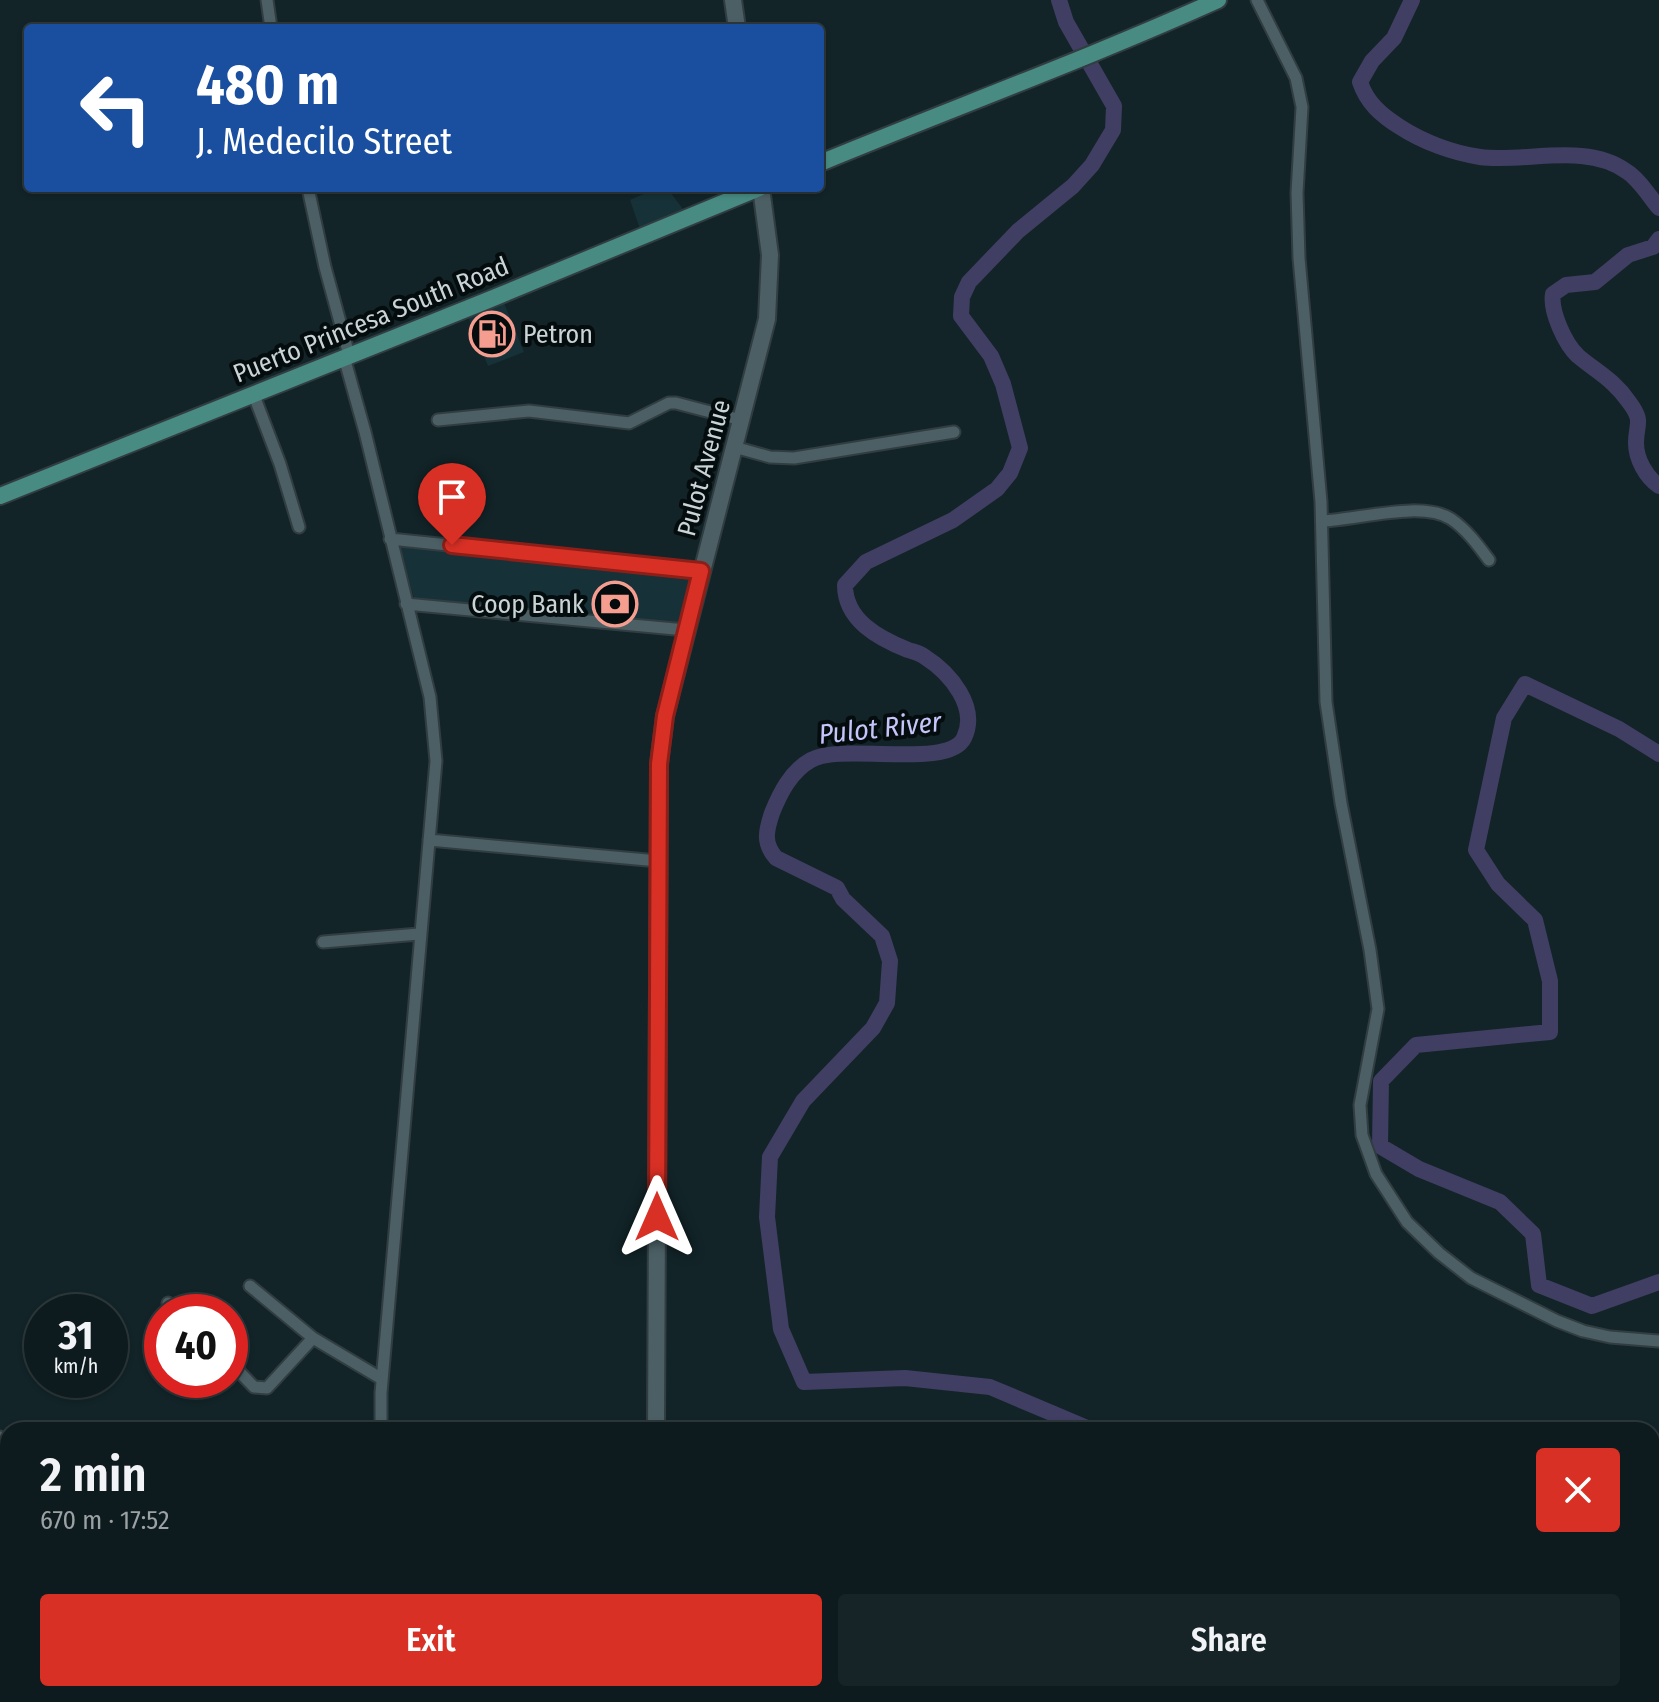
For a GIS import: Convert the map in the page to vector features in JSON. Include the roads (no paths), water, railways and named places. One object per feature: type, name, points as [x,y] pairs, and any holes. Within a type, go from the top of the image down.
[{"type":"main road","points":[[824,161],[965,103],[1109,49],[1218,0]]},
{"type":"main road","name":"Puerto Princesa South Road","points":[[0,496],[750,192]]},
{"type":"street","points":[[267,0],[270,24]]},
{"type":"street","points":[[733,0],[736,24]]},
{"type":"street","points":[[1257,0],[1296,78],[1302,107],[1297,193],[1299,258],[1322,521],[1328,717],[1378,1009],[1360,1105],[1362,1135],[1376,1174],[1407,1222],[1471,1278],[1583,1331],[1610,1337],[1659,1341]]},
{"type":"street","points":[[309,192],[430,697],[435,732],[436,761],[382,1379],[381,1422]]},
{"type":"street","name":"Pulot Avenue","points":[[656,1422],[661,743],[686,630],[760,348],[769,300],[770,255],[761,192]]},
{"type":"street","points":[[253,393],[280,464],[299,527]]},
{"type":"street","points":[[438,420],[529,411],[629,423],[669,403],[676,403],[741,420]]},
{"type":"street","points":[[734,447],[770,457],[794,458],[954,432]]},
{"type":"street","points":[[1322,521],[1424,509],[1450,519],[1489,560]]},
{"type":"street","points":[[390,539],[701,571]]},
{"type":"street","points":[[406,604],[686,630]]},
{"type":"street","points":[[429,840],[658,861]]},
{"type":"street","points":[[323,942],[419,934]]},
{"type":"street","points":[[250,1286],[313,1338],[382,1379]]},
{"type":"street","points":[[248,1381],[254,1387],[267,1388],[313,1338]]},
{"type":"waterway","name":"Pulot River","points":[[1059,0],[1066,22],[1114,106],[1113,130],[1092,165],[1073,186],[1018,231],[969,282],[962,297],[961,316],[991,356],[1003,384],[1020,448],[1010,473],[997,489],[953,520],[866,562],[845,585],[851,608],[865,626],[886,640],[923,656],[952,681],[960,692],[968,715],[964,738],[954,747],[938,752],[846,753],[811,760],[787,783],[768,826],[767,842],[776,858],[837,888],[843,899],[882,936],[890,961],[887,1003],[873,1028],[803,1101],[770,1157],[767,1217],[781,1329],[804,1382],[905,1378],[990,1387],[1073,1422]]},
{"type":"waterway","points":[[1412,0],[1394,38],[1372,61],[1360,82],[1381,113],[1418,137],[1470,155],[1498,158],[1574,155],[1610,162],[1635,178],[1659,208]]},
{"type":"waterway","points":[[1659,239],[1653,247],[1628,255],[1595,282],[1566,285],[1553,294],[1554,309],[1568,344],[1617,388],[1634,409],[1638,418],[1638,455],[1646,473],[1659,486]]},
{"type":"waterway","points":[[1659,754],[1619,729],[1525,684],[1504,718],[1476,850],[1498,884],[1535,920],[1550,981],[1550,1032],[1416,1045],[1381,1081],[1380,1146],[1419,1169],[1500,1202],[1533,1234],[1539,1285],[1592,1306],[1659,1282]]},
{"type":"place","name":"Petron","points":[[492,334]]},
{"type":"place","name":"Coop Bank","points":[[615,604]]}]
